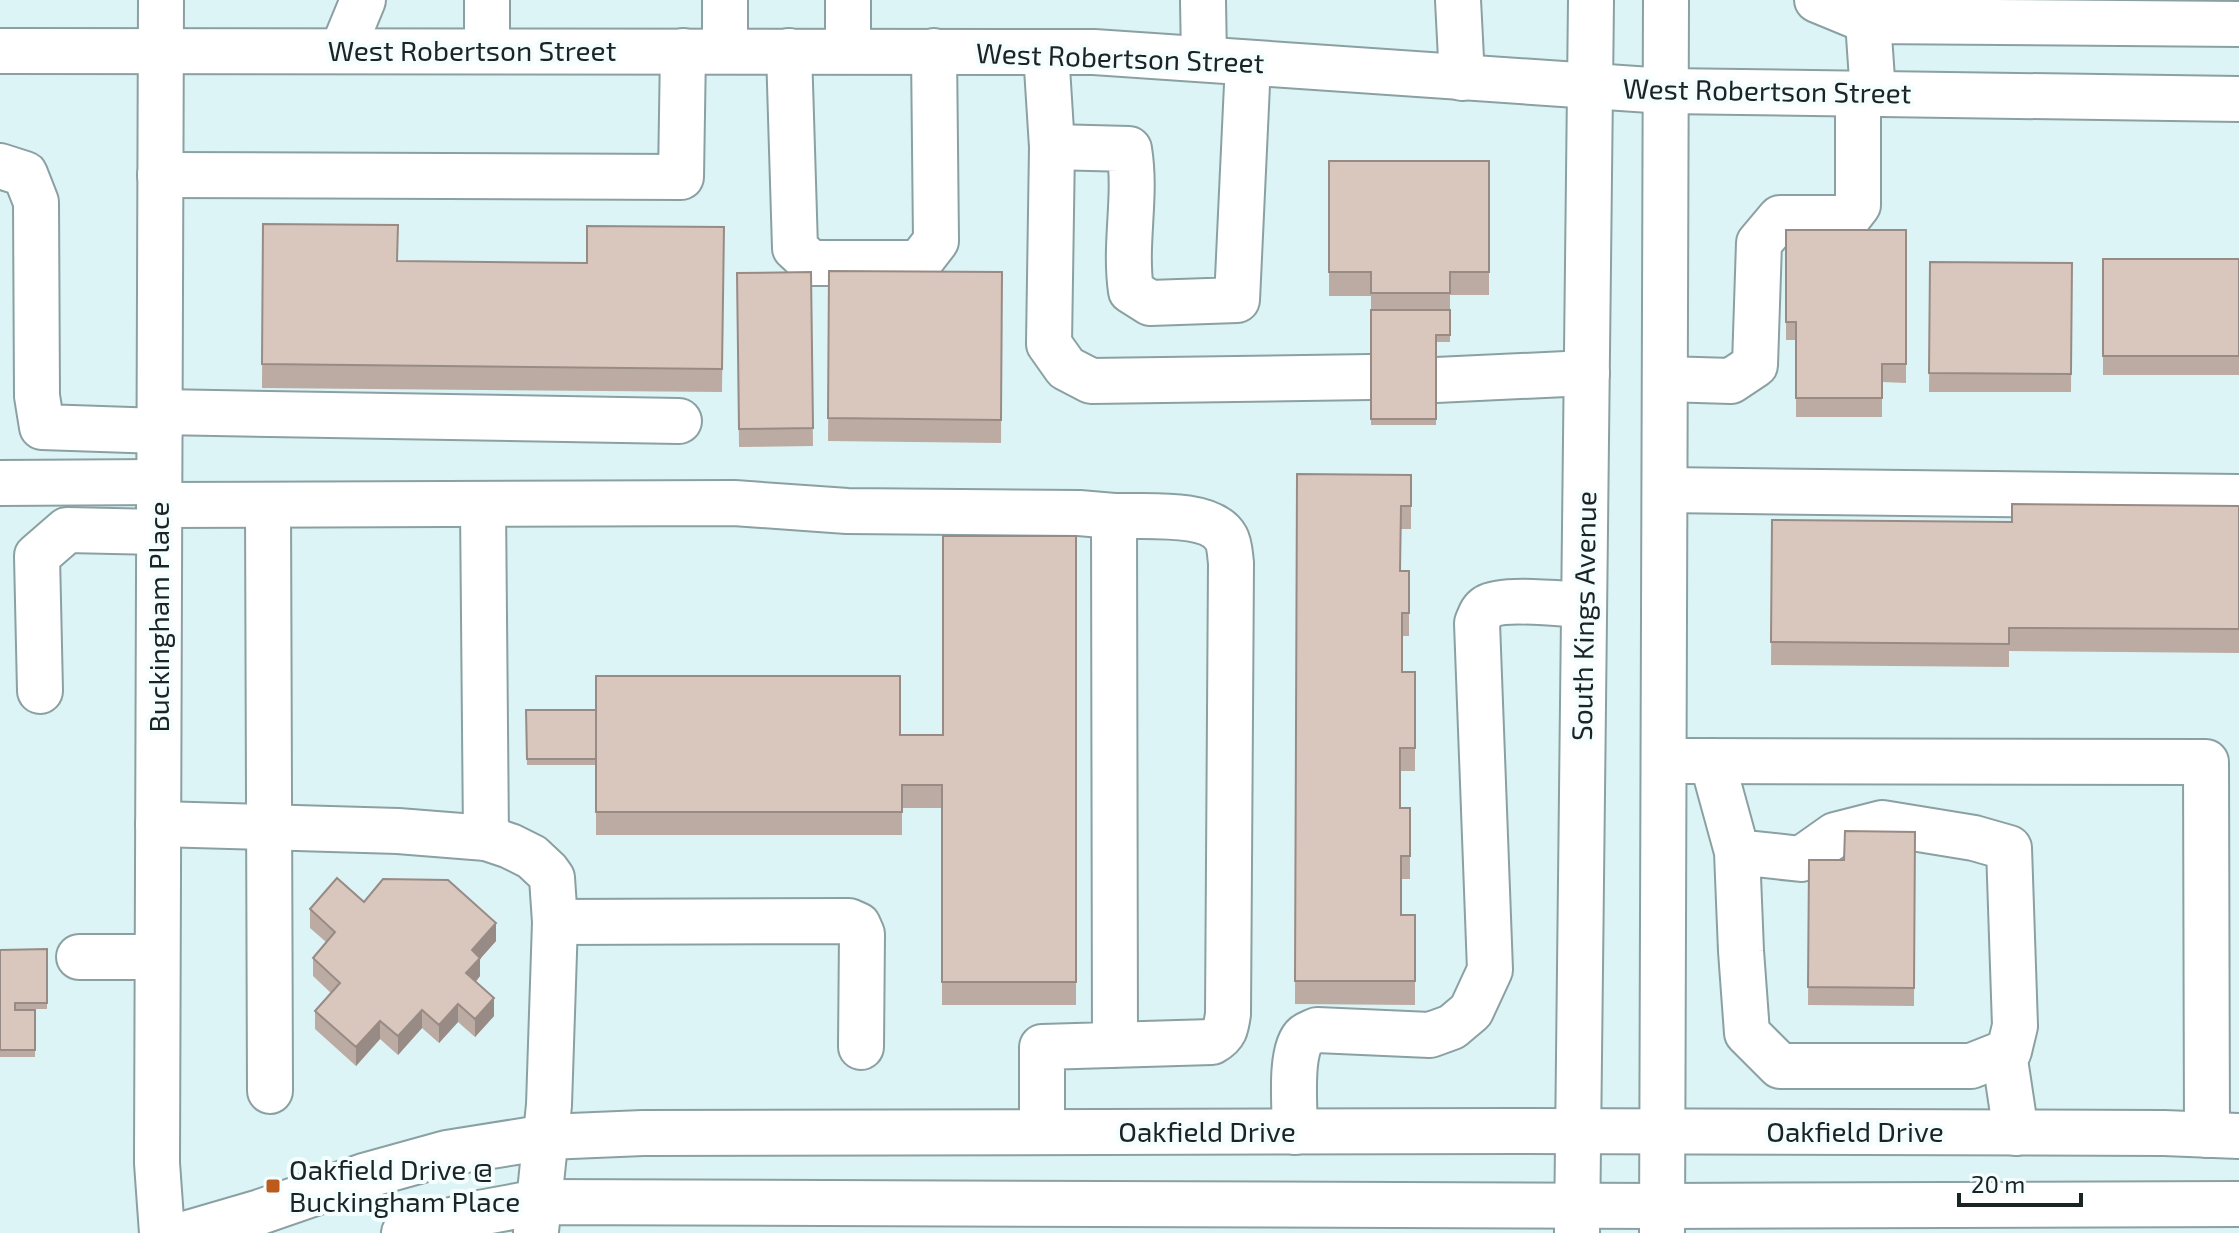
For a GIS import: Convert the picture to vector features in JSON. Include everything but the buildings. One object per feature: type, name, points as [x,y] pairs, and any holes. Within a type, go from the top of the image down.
[{"type":"street","name":"Buckingham Place","points":[[161,0],[157,1163],[162,1233]]},
{"type":"street","points":[[342,51],[363,0]]},
{"type":"street","points":[[487,0],[487,51]]},
{"type":"street","points":[[160,175],[681,177],[704,51],[725,0]]},
{"type":"street","points":[[848,0],[848,51]]},
{"type":"street","points":[[1203,0],[1204,59]]},
{"type":"street","points":[[1458,0],[1462,78]]},
{"type":"street","name":"South Kings Avenue","points":[[1577,1219],[1591,0]]},
{"type":"street","points":[[1662,1220],[1666,0]]},
{"type":"street","points":[[1817,0],[1868,21],[2239,24]]},
{"type":"street","points":[[1665,379],[1731,381],[1755,365],[1759,243],[1780,218],[1848,218],[1858,205],[1868,21]]},
{"type":"street","name":"West Robertson Street","points":[[0,51],[1094,52],[1665,91],[2239,99]]},
{"type":"street","points":[[789,51],[795,248],[811,263],[919,263],[936,241],[934,51]]},
{"type":"street","points":[[1046,52],[1052,147],[1049,344],[1066,368],[1091,381],[1371,377]]},
{"type":"street","points":[[1052,147],[1129,149],[1133,172],[1127,264],[1131,291],[1150,303],[1237,300],[1248,63]]},
{"type":"street","points":[[0,166],[25,174],[36,202],[37,396],[42,427],[160,421],[679,421]]},
{"type":"street","points":[[1436,380],[1587,373]]},
{"type":"street","points":[[0,483],[159,506],[734,503],[847,511],[1079,513],[1192,518],[1215,526],[1227,538],[1231,563],[1226,1030],[1212,1042],[1042,1047],[1042,1132]]},
{"type":"street","points":[[1665,490],[2239,497]]},
{"type":"street","points":[[268,505],[270,1091]]},
{"type":"street","points":[[483,505],[486,838]]},
{"type":"street","points":[[40,691],[37,556],[67,530],[159,506]]},
{"type":"street","points":[[1114,516],[1115,1045]]},
{"type":"street","points":[[1295,1132],[1296,1062],[1299,1045],[1305,1036],[1317,1030],[1430,1035],[1452,1027],[1471,1011],[1490,970],[1477,623],[1490,605],[1507,602],[1584,605]]},
{"type":"street","points":[[1664,761],[2223,761],[2223,1135]]},
{"type":"street","points":[[1712,761],[1737,852],[1747,1033],[1780,1066],[1971,1066],[2010,1039]]},
{"type":"street","points":[[1737,852],[1801,859],[1835,835],[1882,823],[1974,838],[2009,848],[2010,1039],[2016,1133]]},
{"type":"street","points":[[158,824],[398,831],[486,838],[532,857],[547,871],[552,878],[555,922],[547,1137],[537,1218]]},
{"type":"street","points":[[555,922],[849,921],[858,925],[862,934],[861,1047]]},
{"type":"street","points":[[79,957],[157,957]]},
{"type":"street","name":"Oakfield Drive","points":[[188,1233],[364,1176],[447,1153],[547,1137],[643,1133],[1042,1132],[2223,1135]]},
{"type":"street","points":[[404,1233],[474,1214],[537,1218],[1994,1219],[2239,1204]]},
{"type":"place","name":"Oakfield Drive @ Buckingham Place","points":[[273,1186]]}]
